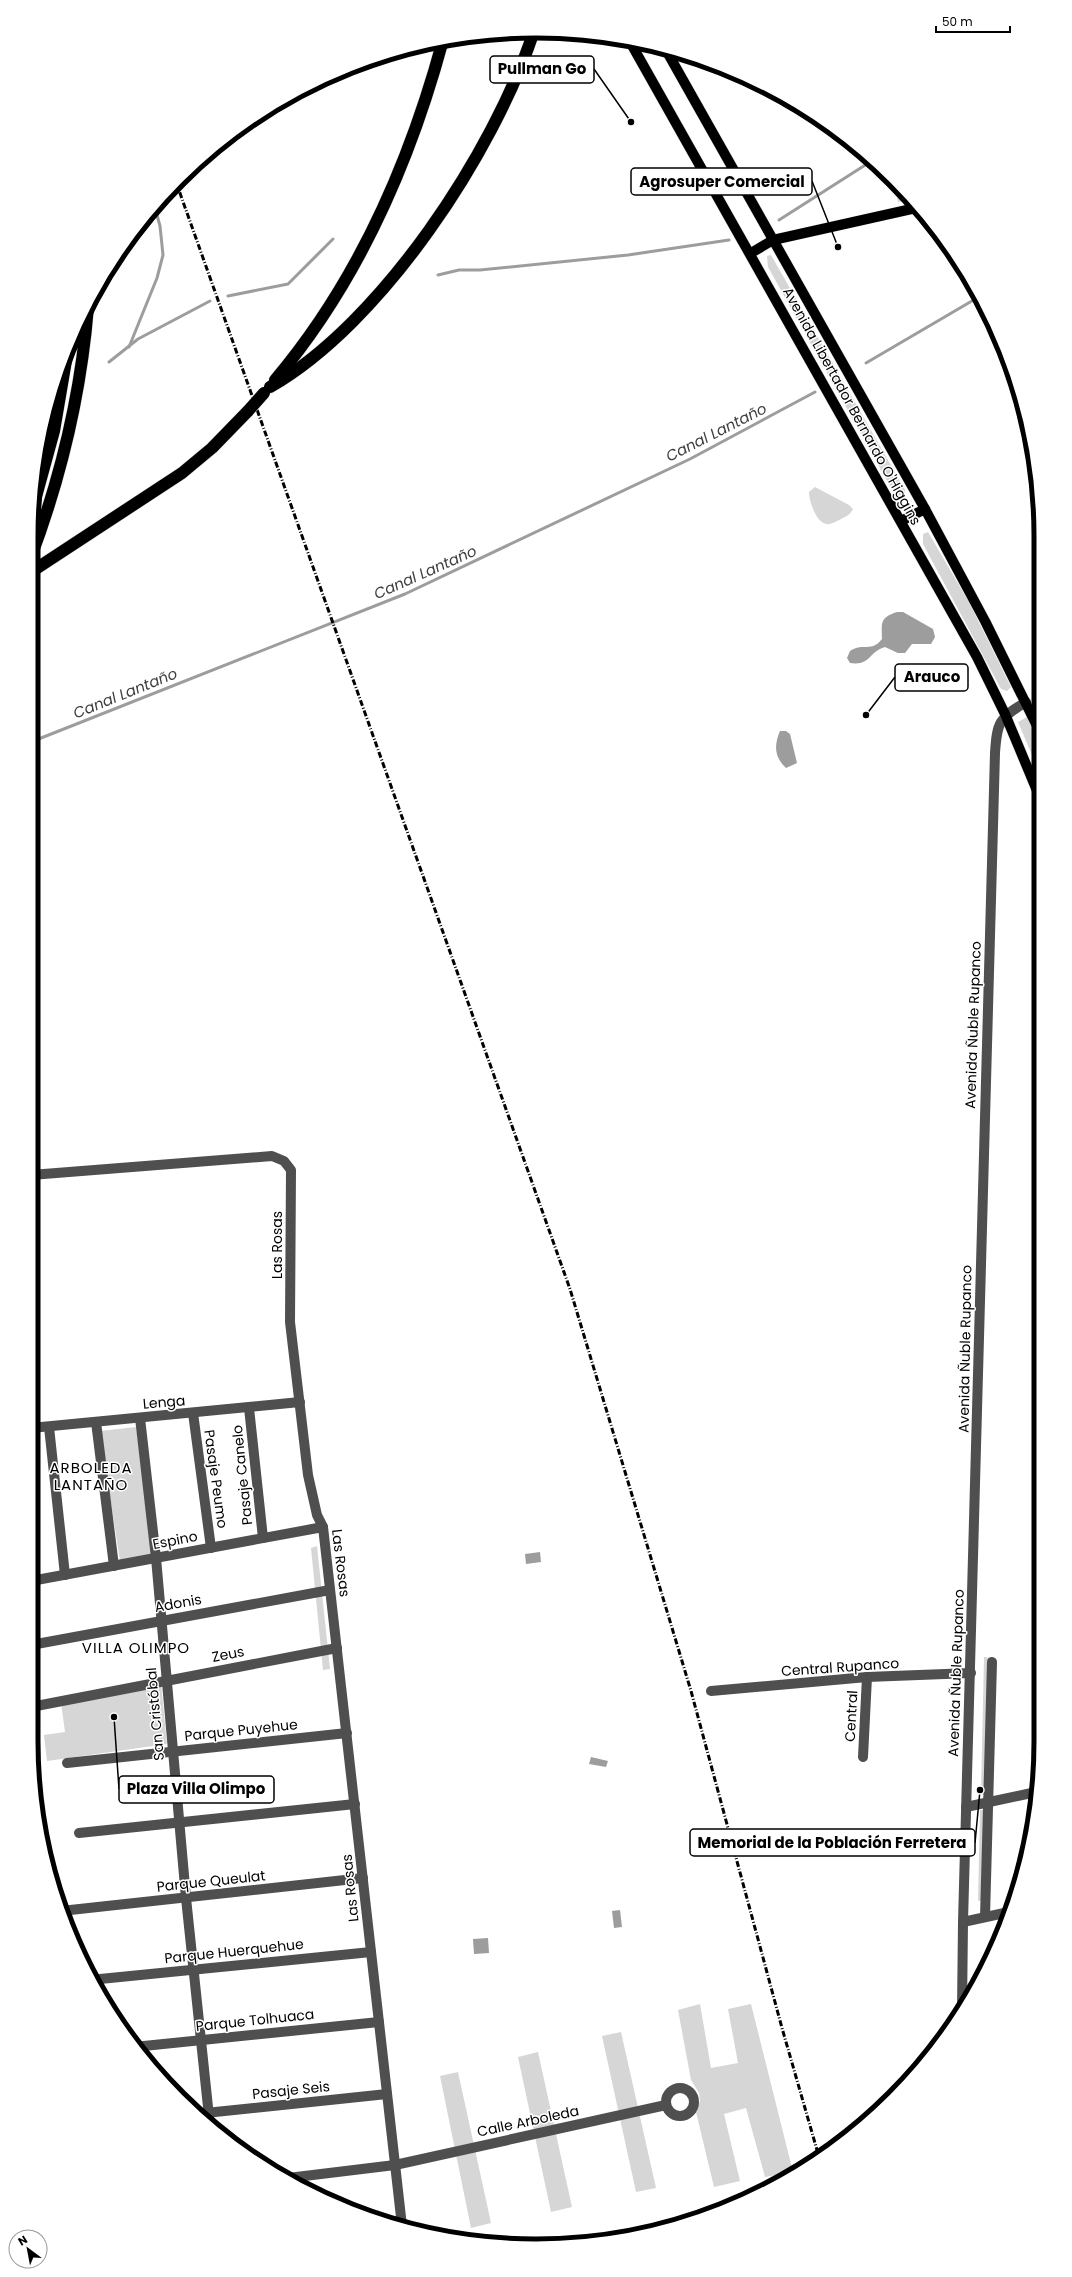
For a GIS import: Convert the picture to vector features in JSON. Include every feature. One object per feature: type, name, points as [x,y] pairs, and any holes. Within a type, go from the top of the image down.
[{"type":"highway","points":[[267,390],[309,361],[337,336],[384,288],[420,241],[455,191],[485,138],[519,72],[531,38]]},
{"type":"highway","points":[[38,567],[182,473],[212,448],[267,390],[310,335],[338,291],[384,205],[418,124],[441,48]]},
{"type":"highway","points":[[38,537],[48,509],[66,444],[80,373],[86,322]]},
{"type":"highway","points":[[41,477],[54,431],[62,381]]},
{"type":"main road","name":"Avenida Libertador Bernardo O'Higgins","points":[[635,48],[977,657],[1005,714],[1034,783]]},
{"type":"main road","name":"Avenida Libertador Bernardo O'Higgins","points":[[670,56],[925,508],[1034,719]]},
{"type":"main road","points":[[751,253],[773,240],[911,209]]},
{"type":"main road","points":[[901,521],[925,508]]},
{"type":"street","points":[[1005,714],[1026,702]]},
{"type":"street","name":"Avenida Ñuble Rupanco","points":[[962,1998],[966,1807],[971,1673],[995,761],[997,734],[1005,714]]},
{"type":"street","name":"Las Rosas","points":[[38,1174],[272,1156],[284,1161],[291,1170],[290,1322],[312,1495],[323,1527],[401,2220]]},
{"type":"street","name":"Lenga","points":[[38,1428],[300,1402]]},
{"type":"street","name":"Pasaje Canelo","points":[[249,1408],[263,1538]]},
{"type":"street","name":"Pasaje Peumo","points":[[193,1413],[211,1548]]},
{"type":"street","name":"San Cristóbal","points":[[140,1418],[156,1558],[160,1620],[186,1898],[209,2116]]},
{"type":"street","points":[[96,1422],[114,1566]]},
{"type":"street","points":[[49,1427],[65,1575]]},
{"type":"street","name":"Espino","points":[[38,1580],[323,1527]]},
{"type":"street","name":"Adonis","points":[[38,1645],[160,1620],[330,1590]]},
{"type":"street","name":"Zeus","points":[[38,1706],[337,1648]]},
{"type":"street","points":[[985,1917],[992,1662]]},
{"type":"street","name":"Central Rupanco","points":[[712,1691],[867,1677],[971,1673]]},
{"type":"street","name":"Central","points":[[863,1757],[867,1677]]},
{"type":"street","name":"Parque Puyehue","points":[[67,1763],[346,1733]]},
{"type":"street","points":[[966,1807],[988,1800],[1031,1793]]},
{"type":"street","points":[[79,1833],[355,1804]]},
{"type":"street","name":"Parque Queulat","points":[[68,1910],[363,1878]]},
{"type":"street","points":[[963,1922],[1003,1913]]},
{"type":"street","name":"Parque Huerquehue","points":[[100,1979],[371,1952]]},
{"type":"street","name":"Parque Tolhuaca","points":[[143,2046],[379,2022]]},
{"type":"street","name":"Pasaje Seis","points":[[205,2113],[388,2094]]},
{"type":"street","name":"Calle Arboleda","points":[[296,2177],[395,2165],[666,2105]]},
{"type":"shaded area","points":[[896,193],[903,201],[898,202]]},
{"type":"shaded area","points":[[771,255],[905,490],[905,496],[900,499],[895,495],[768,267],[767,256]]},
{"type":"shaded area","points":[[815,487],[849,505],[853,509],[852,511],[847,516],[834,523],[826,524],[822,522],[816,515],[810,501],[809,492]]},
{"type":"shaded area","points":[[928,532],[970,604],[1011,687],[1007,691],[1001,689],[923,544],[923,534]]},
{"type":"shaded area","points":[[897,612],[903,612],[933,629],[935,637],[931,644],[912,644],[905,653],[898,653],[885,647],[879,649],[866,661],[850,663],[847,658],[850,651],[859,647],[871,647],[878,643],[882,639],[882,625],[884,619],[887,616]]},
{"type":"shaded area","points":[[1027,717],[1034,733],[1034,760],[1018,722]]},
{"type":"shaded area","points":[[780,731],[786,731],[790,734],[797,763],[786,768],[779,760],[776,751]]},
{"type":"shaded area","points":[[136,1427],[153,1554],[120,1561],[100,1431]]},
{"type":"shaded area","points":[[317,1546],[330,1669],[323,1670],[311,1548]]},
{"type":"shaded area","points":[[540,1552],[541,1562],[526,1564],[525,1554]]},
{"type":"shaded area","points":[[984,1657],[993,1658],[990,1791],[981,1792]]},
{"type":"shaded area","points":[[161,1683],[167,1744],[47,1761],[44,1735],[65,1732],[61,1703]]},
{"type":"shaded area","points":[[591,1757],[608,1761],[606,1767],[589,1764]]},
{"type":"shaded area","points":[[989,1809],[987,1899],[978,1901],[980,1810]]},
{"type":"shaded area","points":[[620,1910],[622,1927],[614,1928],[612,1911]]},
{"type":"shaded area","points":[[488,1938],[489,1953],[474,1954],[473,1939]]},
{"type":"shaded area","points":[[700,2004],[711,2068],[738,2063],[728,2009],[751,2004],[792,2168],[781,2174],[765,2177],[746,2108],[724,2114],[740,2181],[714,2187],[696,2112],[700,2101],[699,2093],[691,2080],[678,2010]]},
{"type":"shaded area","points":[[621,2032],[656,2188],[636,2192],[602,2036]]},
{"type":"shaded area","points":[[538,2052],[572,2207],[551,2212],[518,2057]]},
{"type":"shaded area","points":[[458,2072],[491,2223],[471,2228],[440,2076]]},
{"type":"waterway","points":[[779,220],[866,164]]},
{"type":"waterway","points":[[129,347],[157,278],[163,255],[160,226],[157,214]]},
{"type":"waterway","points":[[228,296],[288,284],[333,239]]},
{"type":"waterway","points":[[438,275],[459,270],[480,270],[628,255],[729,240]]},
{"type":"waterway","name":"Canal Lantaño","points":[[866,363],[974,300]]},
{"type":"waterway","points":[[109,362],[138,339],[210,301]]},
{"type":"waterway","name":"Canal Lantaño","points":[[38,739],[405,594],[690,459],[815,392]]},
{"type":"railway","points":[[179,190],[570,1289],[691,1691],[782,2028],[817,2152]]},
{"type":"place","name":"Pullman Go","points":[[631,122]]},
{"type":"place","name":"Agrosuper Comercial","points":[[838,247]]},
{"type":"place","name":"Arauco","points":[[866,715]]},
{"type":"place","name":"Plaza Villa Olimpo","points":[[114,1717]]},
{"type":"place","name":"Memorial de la Población Ferretera","points":[[980,1790]]},
{"type":"district","name":"ARBOLEDA LANTAÑO","points":[[91,1476]]},
{"type":"district","name":"VILLA OLIMPO","points":[[136,1647]]}]
